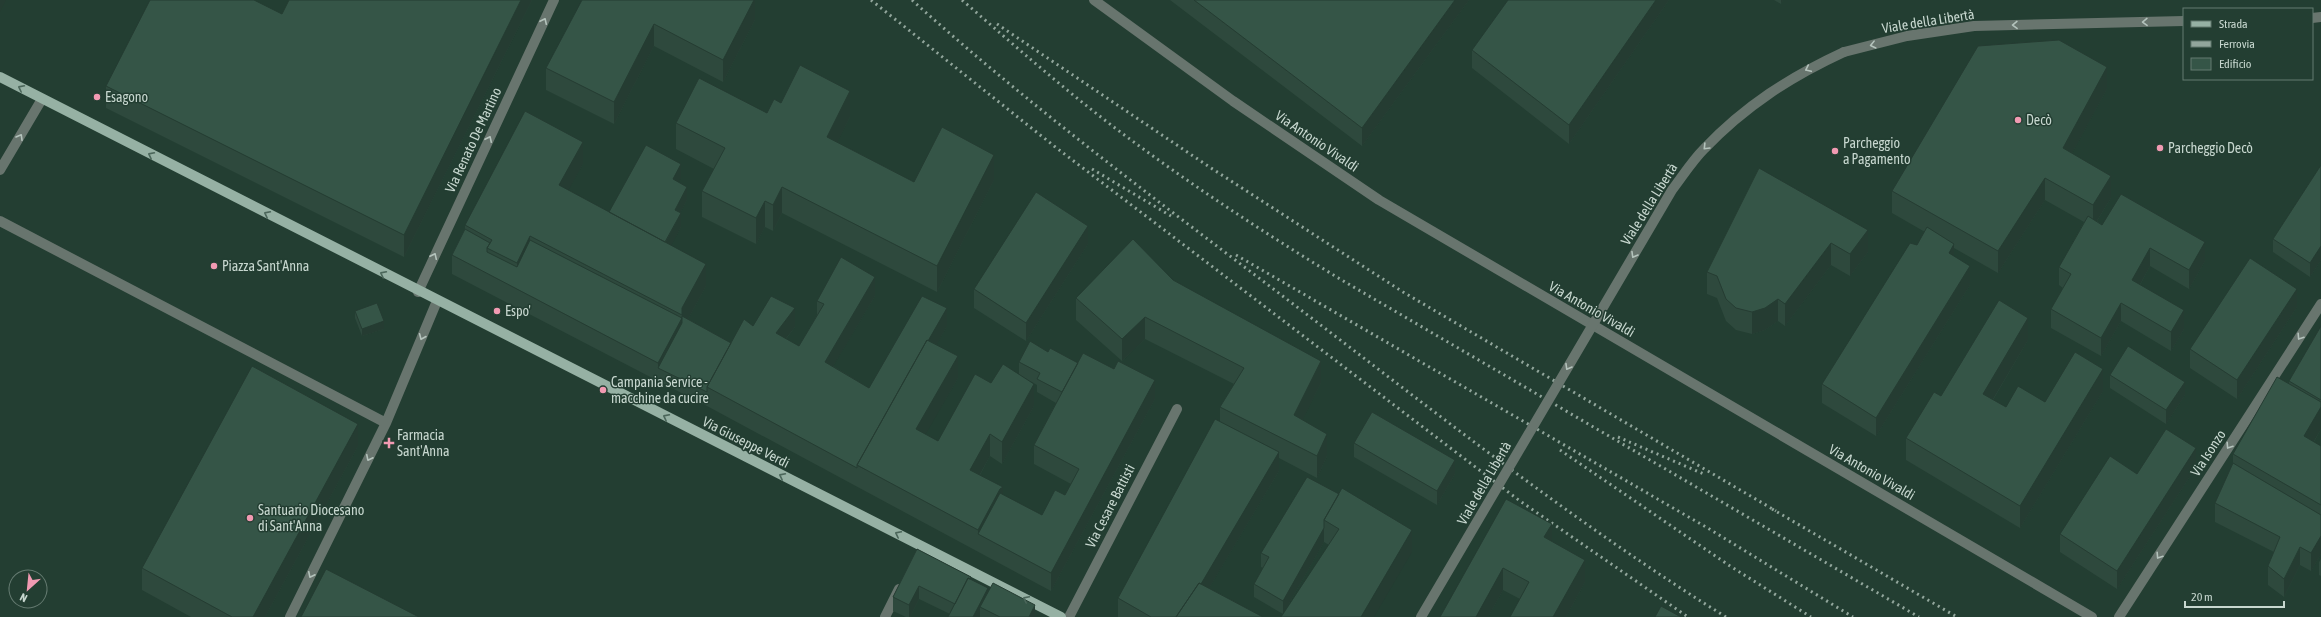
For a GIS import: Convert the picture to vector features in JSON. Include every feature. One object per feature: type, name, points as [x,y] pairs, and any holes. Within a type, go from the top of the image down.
[{"type":"main road","points":[[0,78],[418,292]]},
{"type":"main road","name":"Via Giuseppe Verdi","points":[[418,292],[919,550],[1061,617]]},
{"type":"street","name":"Via Renato De Martino","points":[[418,292],[554,0]]},
{"type":"street","name":"Via Antonio Vivaldi","points":[[1094,0],[1233,101],[1379,200],[2092,617]]},
{"type":"street","name":"Viale della Libertà","points":[[1421,617],[1672,190],[1702,150],[1730,123],[1764,96],[1803,71],[1844,52],[1907,36],[1974,26],[2183,21]]},
{"type":"street","points":[[0,170],[42,99]]},
{"type":"street","points":[[0,221],[386,423]]},
{"type":"street","points":[[290,617],[386,423],[437,301]]},
{"type":"street","name":"Via Isonzo","points":[[2119,617],[2321,304]]},
{"type":"street","name":"Via Cesare Battisti","points":[[1069,617],[1177,409]]},
{"type":"street","points":[[885,617],[903,582]]},
{"type":"building","points":[[150,0],[254,0],[282,14],[289,0],[521,0],[404,235],[106,86]]},
{"type":"building","points":[[582,0],[754,0],[723,60],[654,24],[614,102],[546,68]]},
{"type":"building","points":[[1194,0],[1455,0],[1362,128]]},
{"type":"building","points":[[1508,0],[1656,0],[1569,125],[1472,50]]},
{"type":"building","points":[[2059,40],[2107,67],[2063,148],[2111,176],[2093,205],[2045,178],[1998,251],[1892,191],[1978,46]]},
{"type":"building","points":[[800,65],[850,91],[827,137],[914,182],[942,127],[994,155],[937,266],[782,187],[773,205],[765,201],[756,218],[702,191],[725,148],[676,123],[699,78],[767,113],[774,99],[781,103]]},
{"type":"building","points":[[525,111],[583,142],[559,185],[706,264],[682,308],[682,315],[530,236],[517,263],[487,248],[492,240],[465,225]]},
{"type":"building","points":[[646,145],[681,164],[673,179],[687,187],[675,210],[681,213],[665,242],[609,212]]},
{"type":"building","points":[[2321,165],[2321,246],[2310,263],[2273,239]]},
{"type":"building","points":[[1759,168],[1868,230],[1850,254],[1831,243],[1785,304],[1778,299],[1765,308],[1752,312],[1736,308],[1726,299],[1717,276],[1707,272]]},
{"type":"building","points":[[1036,192],[1088,226],[1026,323],[974,289]]},
{"type":"building","points":[[2121,194],[2205,242],[2189,270],[2150,248],[2132,280],[2184,310],[2171,332],[2121,303],[2101,338],[2051,309],[2071,274],[2059,267],[2088,216],[2102,225]]},
{"type":"building","points":[[1927,227],[1954,244],[1949,253],[1970,266],[1876,418],[1822,384],[1910,243],[1917,245]]},
{"type":"building","points":[[465,229],[490,243],[487,248],[487,252],[517,267],[530,240],[682,318],[658,363],[452,255]]},
{"type":"building","points":[[1133,239],[1173,280],[1321,361],[1294,415],[1327,434],[1317,456],[1220,407],[1244,368],[1145,317],[1122,339],[1076,298]]},
{"type":"building","points":[[841,257],[875,277],[825,362],[869,388],[922,296],[947,308],[928,341],[927,340],[857,465],[857,468],[707,387],[744,319],[753,326],[771,296],[795,308],[776,333],[799,346],[824,304],[817,301]]},
{"type":"building","points":[[2250,258],[2297,289],[2237,380],[2190,349]]},
{"type":"building","points":[[1999,300],[2028,318],[1983,394],[2006,407],[2018,386],[2045,402],[2075,352],[2103,369],[2020,506],[1906,438],[1934,392],[1941,396]]},
{"type":"building","points":[[377,303],[384,321],[362,329],[355,311]]},
{"type":"building","points":[[682,316],[731,343],[707,387],[707,392],[658,368],[682,323]]},
{"type":"building","points":[[2321,326],[2321,400],[2289,381]]},
{"type":"building","points":[[927,340],[958,356],[916,429],[938,441],[975,374],[991,383],[1003,364],[1034,384],[1002,442],[990,434],[970,470],[1003,487],[1000,489],[978,530],[857,465]]},
{"type":"building","points":[[1030,341],[1048,352],[1050,348],[1078,363],[1062,392],[1037,379],[1040,373],[1019,362]]},
{"type":"building","points":[[2128,346],[2185,382],[2166,410],[2110,375]]},
{"type":"building","points":[[1083,353],[1114,369],[1118,361],[1155,380],[1051,573],[978,534],[1000,493],[1042,515],[1055,490],[1065,495],[1079,469],[1034,445]]},
{"type":"building","name":"Santuario Diocesano di Sant'Anna","points":[[252,366],[358,424],[253,617],[232,617],[142,568]]},
{"type":"building","points":[[2277,377],[2321,402],[2321,407],[2304,436],[2321,446],[2321,505],[2233,454]]},
{"type":"building","points":[[1372,412],[1455,460],[1437,491],[1354,443]]},
{"type":"building","points":[[1215,419],[1279,452],[1201,584],[1199,583],[1176,617],[1151,617],[1118,598]]},
{"type":"building","points":[[2166,429],[2196,448],[2117,571],[2060,534],[2110,456],[2137,474]]},
{"type":"building","points":[[2233,463],[2321,515],[2321,536],[2311,553],[2300,547],[2284,579],[2268,566],[2280,537],[2215,503]]},
{"type":"building","points":[[1307,477],[1339,494],[1324,520],[1324,528],[1283,601],[1254,584],[1269,557],[1261,553]]},
{"type":"building","points":[[1342,488],[1412,530],[1361,617],[1281,617],[1339,529],[1324,520]]},
{"type":"building","points":[[1506,499],[1552,524],[1544,537],[1585,560],[1553,617],[1510,617],[1529,582],[1503,568],[1476,617],[1440,617]]},
{"type":"building","points":[[917,549],[971,577],[970,579],[968,578],[955,604],[919,586],[909,605],[893,597]]},
{"type":"building","points":[[326,569],[419,617],[301,617]]},
{"type":"building","points":[[968,578],[988,588],[973,617],[948,617]]},
{"type":"building","points":[[993,583],[1035,605],[1029,617],[1000,617],[980,607]]},
{"type":"building","points":[[1199,583],[1263,617],[1176,617]]},
{"type":"building","points":[[1661,606],[1681,617],[1655,617]]},
{"type":"railway","points":[[871,0],[1054,146],[1520,501],[1688,617]]},
{"type":"railway","points":[[912,0],[1006,81],[1104,159],[1510,469],[1617,545],[1726,617]]},
{"type":"railway","points":[[962,0],[1102,118],[1204,192],[1260,229],[1345,282],[1919,617]]},
{"type":"railway","points":[[997,24],[1211,168],[1403,292],[1776,511]]},
{"type":"railway","points":[[1092,169],[1171,216]]},
{"type":"railway","points":[[1236,255],[1706,527],[1853,617]]},
{"type":"railway","points":[[1618,437],[1706,475]]},
{"type":"railway","points":[[1560,450],[1730,566],[1811,617]]},
{"type":"railway","points":[[1772,509],[1957,617]]},
{"type":"place","name":"Esagono","points":[[97,97]]},
{"type":"place","name":"Decò","points":[[2018,120]]},
{"type":"place","name":"Parcheggio Decò","points":[[2160,148]]},
{"type":"place","name":"Parcheggio a Pagamento","points":[[1835,151]]},
{"type":"place","name":"Piazza Sant'Anna","points":[[214,266]]},
{"type":"place","name":"Espo'","points":[[497,311]]},
{"type":"place","name":"Campania Service - macchine da cucire","points":[[603,390]]},
{"type":"place","name":"Farmacia Sant'Anna","points":[[389,443]]},
{"type":"place","name":"Santuario Diocesano di Sant'Anna","points":[[250,518]]}]
